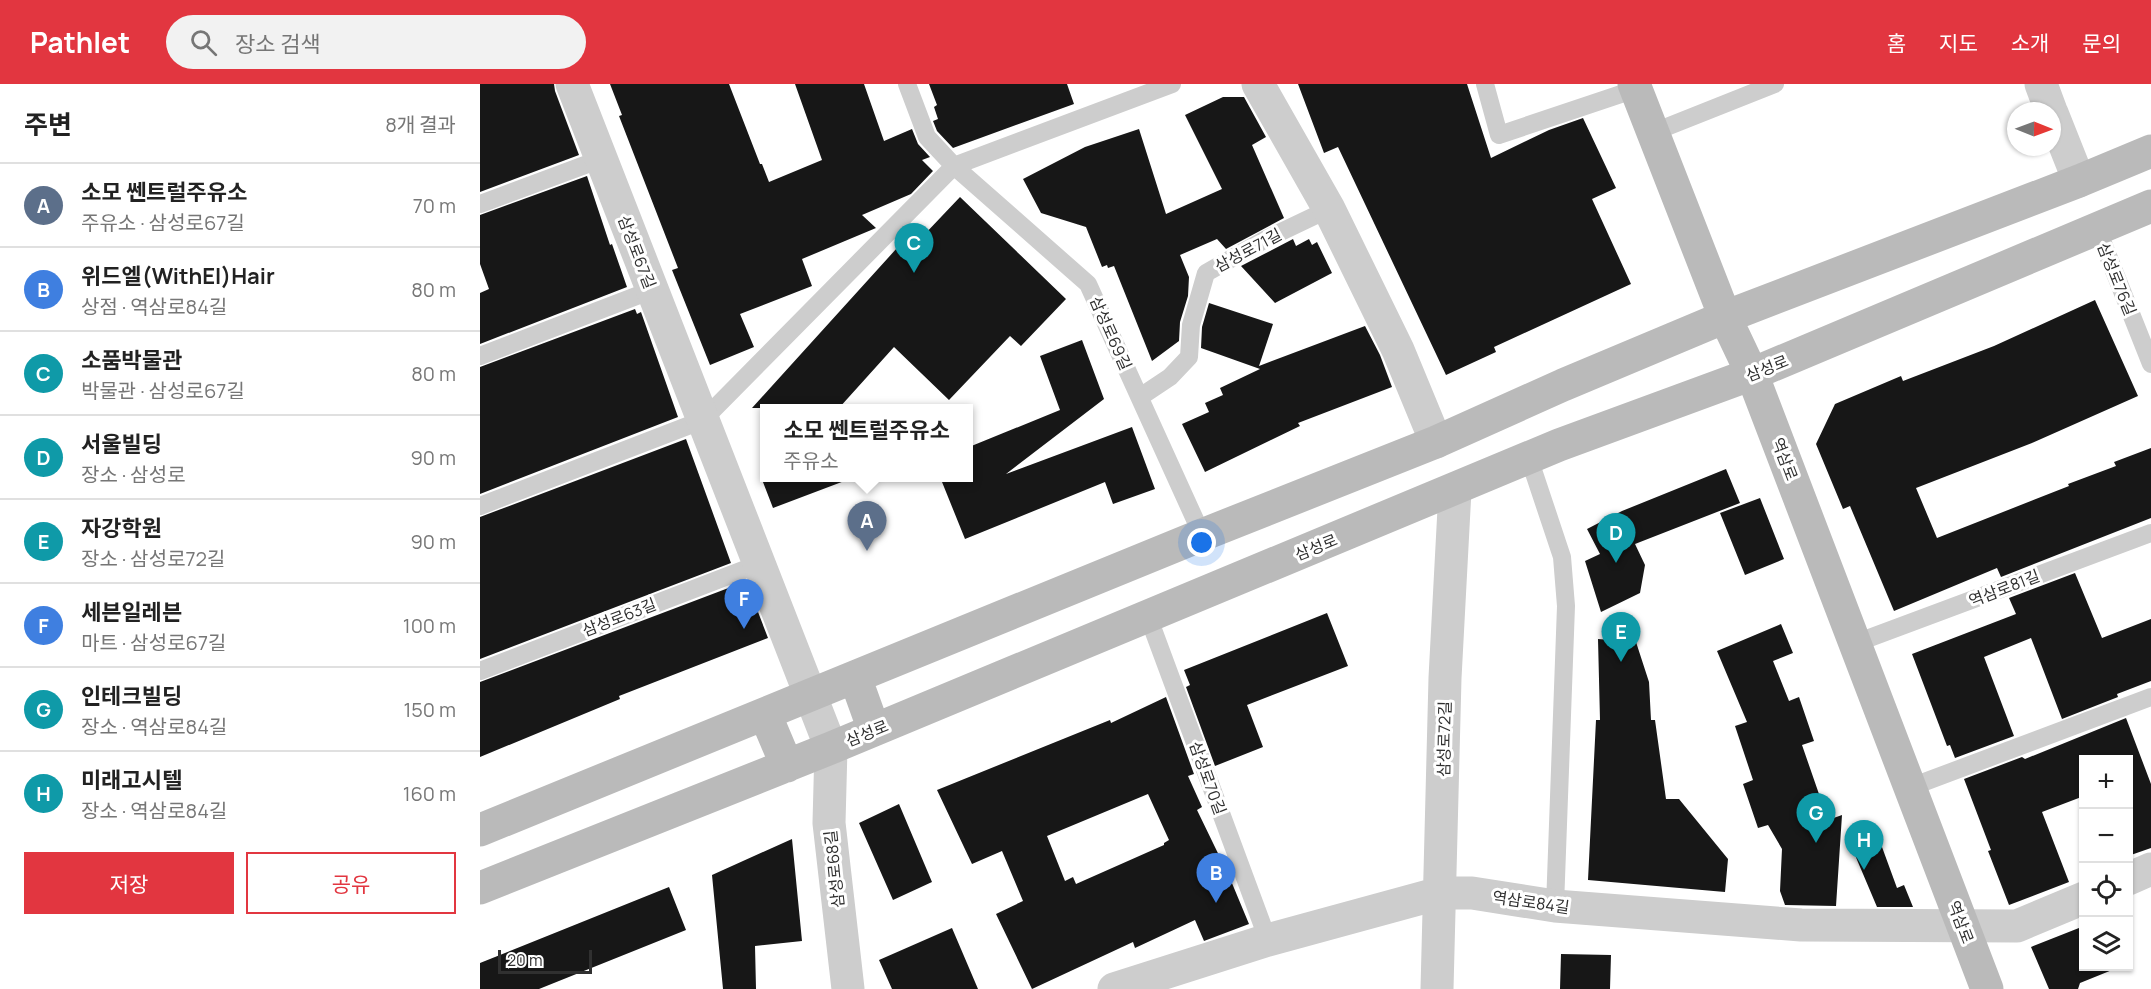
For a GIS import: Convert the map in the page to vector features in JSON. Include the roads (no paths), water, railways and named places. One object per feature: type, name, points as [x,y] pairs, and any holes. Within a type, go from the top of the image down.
[{"type":"main road","name":"역삼로","points":[[1635,87],[1725,317],[1752,374],[1987,989]]},
{"type":"main road","points":[[480,830],[1202,535],[1436,442],[1563,385],[1725,317],[2079,181],[2151,151]]},
{"type":"main road","name":"삼성로","points":[[480,888],[831,748],[1529,458],[1752,374],[2151,206]]},
{"type":"main road","points":[[855,677],[874,730]]},
{"type":"main road","points":[[765,714],[787,766]]},
{"type":"street","name":"삼성로67길","points":[[572,84],[831,748]]},
{"type":"street","points":[[1258,84],[1329,209],[1398,350],[1436,442]]},
{"type":"street","points":[[2041,84],[2048,102]]},
{"type":"street","points":[[2061,135],[2079,181]]},
{"type":"street","name":"삼성로72길","points":[[1437,989],[1445,678],[1455,490]]},
{"type":"street","name":"삼성로68길","points":[[831,748],[828,822],[848,989]]},
{"type":"street","points":[[2133,877],[2151,869]]},
{"type":"street","name":"역삼로84길","points":[[1114,989],[1268,940],[1440,893],[1472,893],[1555,906],[1801,925],[2017,926],[2079,900]]},
{"type":"lane","name":"삼성로69길","points":[[907,84],[927,137],[954,166],[1088,284],[1202,535]]},
{"type":"lane","points":[[480,506],[703,420],[954,166],[1172,84]]},
{"type":"lane","points":[[1485,84],[1499,135],[1635,87]]},
{"type":"lane","points":[[1654,132],[1775,84]]},
{"type":"lane","points":[[480,204],[601,159]]},
{"type":"lane","name":"삼성로71길","points":[[1140,397],[1170,377],[1189,357],[1191,325],[1206,273],[1264,240],[1329,209]]},
{"type":"lane","name":"삼성로76길","points":[[2097,228],[2151,364]]},
{"type":"lane","points":[[480,356],[652,290]]},
{"type":"lane","points":[[1529,458],[1562,557],[1566,606],[1555,906]]},
{"type":"lane","name":"역삼로81길","points":[[1856,644],[2151,533]]},
{"type":"lane","name":"삼성로63길","points":[[480,671],[759,564]]},
{"type":"lane","name":"삼성로70길","points":[[1148,616],[1268,940]]},
{"type":"lane","points":[[1911,787],[2151,697]]},
{"type":"place","name":"소품박물관","points":[[914,273]]},
{"type":"place","name":"소모 쎈트럴주유소","points":[[867,551]]},
{"type":"place","name":"서울빌딩","points":[[1616,563]]},
{"type":"place","name":"세븐일레븐","points":[[744,629]]},
{"type":"place","name":"자강학원","points":[[1621,662]]},
{"type":"place","name":"인테크빌딩","points":[[1816,843]]},
{"type":"place","name":"미래고시텔","points":[[1864,870]]},
{"type":"place","name":"위드엘(WithEl)Hair","points":[[1216,903]]}]
